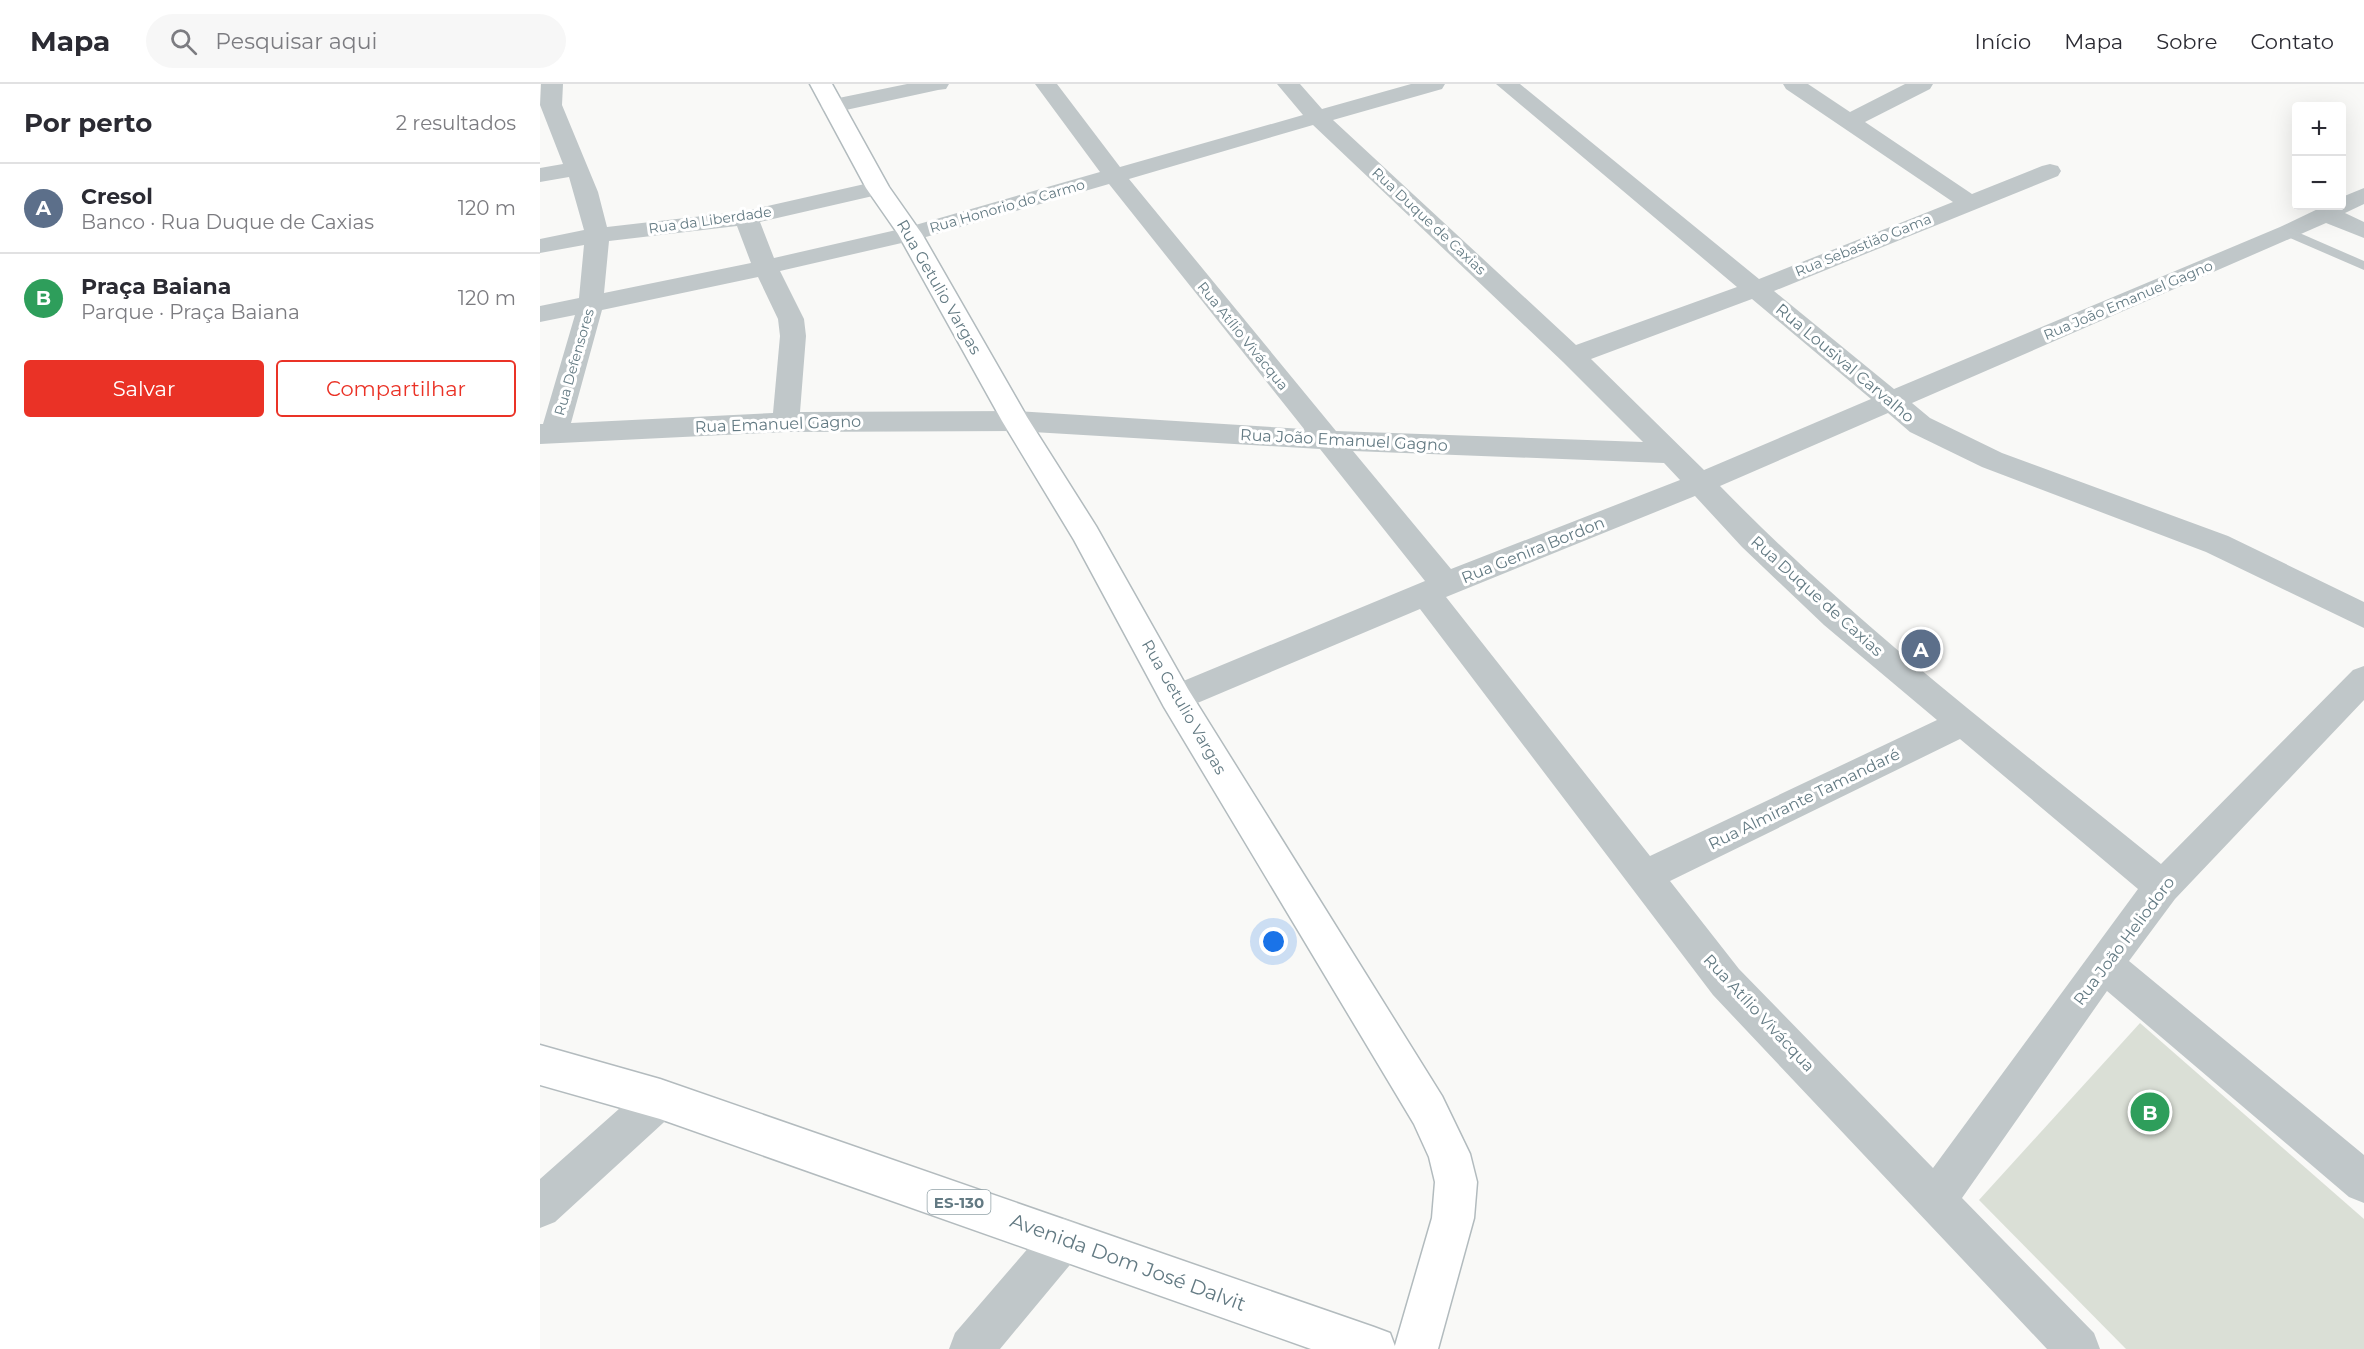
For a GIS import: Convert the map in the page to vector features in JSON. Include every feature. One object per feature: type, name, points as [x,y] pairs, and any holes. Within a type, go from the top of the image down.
[{"type":"street","points":[[827,95],[938,84]]},
{"type":"street","name":"Rua Atílio Vivácqua","points":[[1046,84],[1114,175],[1325,439],[1644,876],[1726,982],[2078,1349]]},
{"type":"street","name":"Rua Duque de Caxias","points":[[1288,84],[1318,118],[1572,356],[1791,576],[2162,887]]},
{"type":"street","name":"Rua Honorio do Carmo","points":[[540,314],[679,287],[910,234],[1434,84]]},
{"type":"street","name":"Rua Lousival Carvalho","points":[[1507,84],[1889,402],[1920,425],[1955,444],[2217,544],[2364,616]]},
{"type":"street","points":[[1794,84],[1969,202]]},
{"type":"street","points":[[1849,121],[1922,84]]},
{"type":"street","name":"Rua Getulio Vargas","points":[[827,95],[878,188],[910,234],[1016,421],[1086,534],[1176,698],[1428,1110],[1449,1154],[1456,1182],[1453,1218],[1416,1349]]},
{"type":"street","name":"Rua Defensores","points":[[547,433],[591,303],[597,235],[586,192],[548,99]]},
{"type":"street","points":[[540,175],[577,170]]},
{"type":"street","name":"Rua Sebastião Gama","points":[[1756,289],[2050,171]]},
{"type":"street","name":"Rua da Liberdade","points":[[540,246],[597,235],[746,218],[878,188]]},
{"type":"street","name":"Rua João Emanuel Gagno","points":[[1889,402],[2288,232],[2364,195]]},
{"type":"street","points":[[2326,214],[2364,231]]},
{"type":"street","points":[[746,218],[765,266],[791,319],[793,336],[786,422]]},
{"type":"street","points":[[1572,356],[1756,289]]},
{"type":"street","name":"Rua Genira Bordon","points":[[1176,698],[1700,483],[1889,402]]},
{"type":"street","name":"Rua João Emanuel Gagno","points":[[1016,421],[1413,446],[1671,453]]},
{"type":"street","name":"Rua Emanuel Gagno","points":[[547,433],[786,422],[1016,421]]},
{"type":"street","name":"Rua João Heliodoro","points":[[1936,1200],[2104,964],[2162,887],[2364,679]]},
{"type":"street","name":"Rua Almirante Tamandaré","points":[[1644,876],[1964,722]]},
{"type":"street","points":[[2104,964],[2364,1182]]},
{"type":"street","name":"Avenida Dom José Dalvit","points":[[540,1065],[660,1098],[1374,1349]]},
{"type":"street","points":[[540,1207],[660,1098]]},
{"type":"street","points":[[971,1349],[1064,1239]]},
{"type":"lane","points":[[2288,232],[2364,266]]},
{"type":"shaded area","points":[[2140,1023],[2364,1219],[2364,1349],[2126,1349],[1979,1200]]},
{"type":"place","name":"Cresol","points":[[1921,649]]},
{"type":"place","name":"Praça Baiana","points":[[2150,1112]]}]
